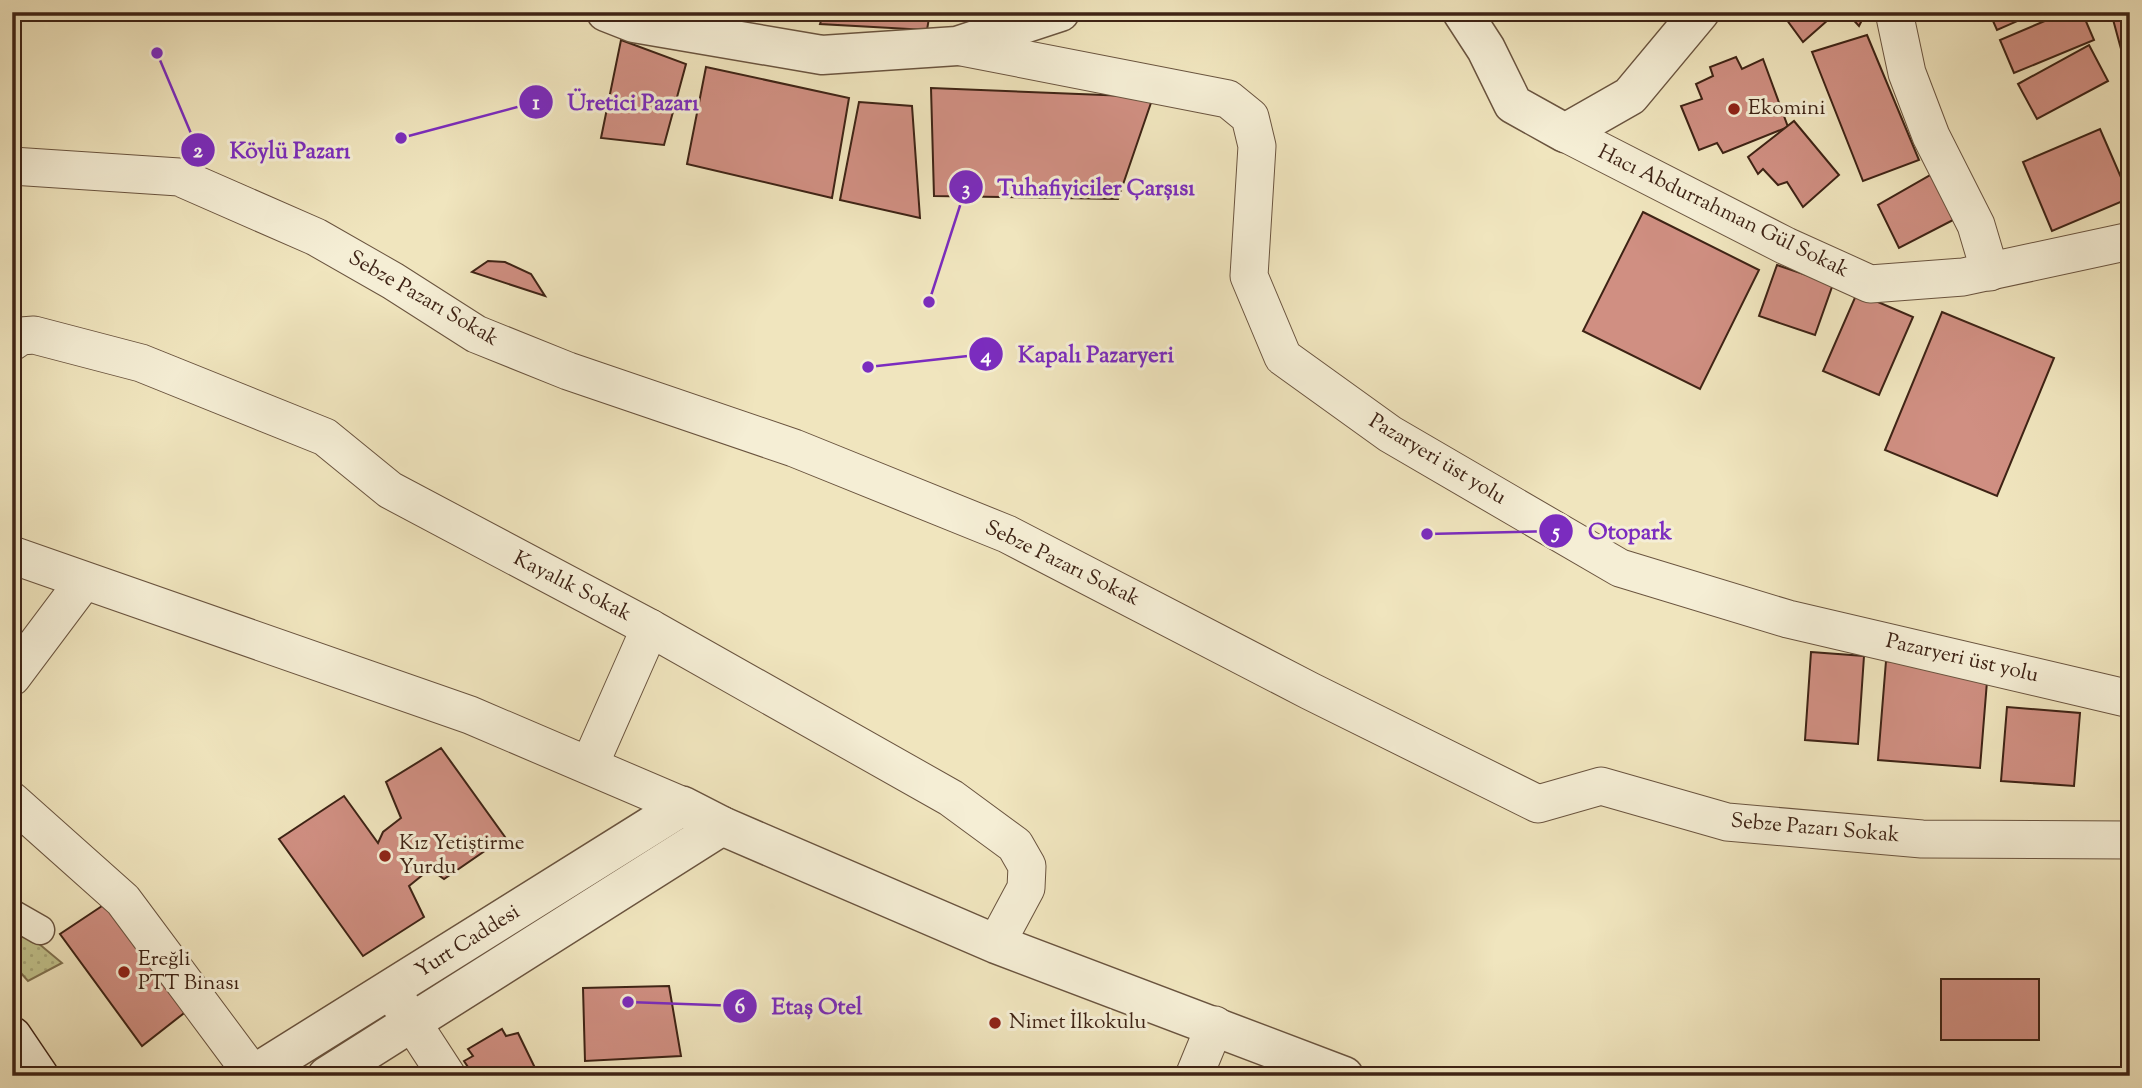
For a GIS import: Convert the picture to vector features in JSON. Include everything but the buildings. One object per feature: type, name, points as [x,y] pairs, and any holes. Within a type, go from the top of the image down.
[{"type":"street","points":[[606,12],[634,23],[822,55],[957,46],[1060,12]]},
{"type":"street","points":[[1462,12],[1513,104],[1565,134],[1630,96],[1700,12]]},
{"type":"street","points":[[1894,12],[1907,73],[1931,136],[1976,225],[1990,271]]},
{"type":"street","name":"Pazaryeri üst yolu","points":[[957,46],[1228,99],[1250,117],[1257,146],[1249,276],[1283,357],[1390,435],[1619,568],[1788,619],[2130,699]]},
{"type":"street","name":"Hacı Abdurrahman Gül Sokak","points":[[1565,134],[1786,246],[1870,284],[1963,277],[2130,241]]},
{"type":"street","name":"Sebze Pazarı Sokak","points":[[12,166],[180,177],[316,237],[393,281],[476,334],[568,371],[794,448],[1007,534],[1310,691],[1538,804],[1601,786],[1727,822],[1922,839],[2130,840]]},
{"type":"street","name":"Kayalık Sokak","points":[[12,342],[34,335],[141,363],[325,437],[390,489],[650,628],[951,798],[1015,845],[1027,866],[1026,888],[996,944]]},
{"type":"street","points":[[12,555],[470,715],[590,764],[722,826],[996,944],[1344,1076]]},
{"type":"street","points":[[12,677],[84,581]]},
{"type":"street","points":[[590,764],[650,628]]},
{"type":"street","points":[[12,801],[123,900],[253,1075]]},
{"type":"street","name":"Yurt Caddesi","points":[[253,1075],[683,806]]},
{"type":"street","name":"Yurt Caddesi","points":[[327,1076],[414,1024],[722,826]]},
{"type":"street","points":[[12,914],[40,930]]},
{"type":"street","points":[[391,990],[447,1076]]},
{"type":"street","points":[[1194,1076],[1215,1025]]},
{"type":"street","points":[[12,1036],[39,1076]]},
{"type":"green space","points":[[12,926],[26,933],[62,963],[28,981],[12,963]]},
{"type":"place","name":"Köylü Pazarı","points":[[157,53]]},
{"type":"place","name":"Ekomini","points":[[1734,109]]},
{"type":"place","name":"Üretici Pazarı","points":[[401,138]]},
{"type":"place","name":"Tuhafiyiciler Çarşısı","points":[[929,302]]},
{"type":"place","name":"Kapalı Pazaryeri","points":[[868,367]]},
{"type":"place","name":"Otopark","points":[[1427,534]]},
{"type":"place","name":"Kız Yetiştirme Yurdu","points":[[385,856]]},
{"type":"place","name":"Ereğli PTT Binası","points":[[124,972]]},
{"type":"place","name":"Etaş Otel","points":[[628,1002]]},
{"type":"place","name":"Nimet İlkokulu","points":[[995,1023]]}]
